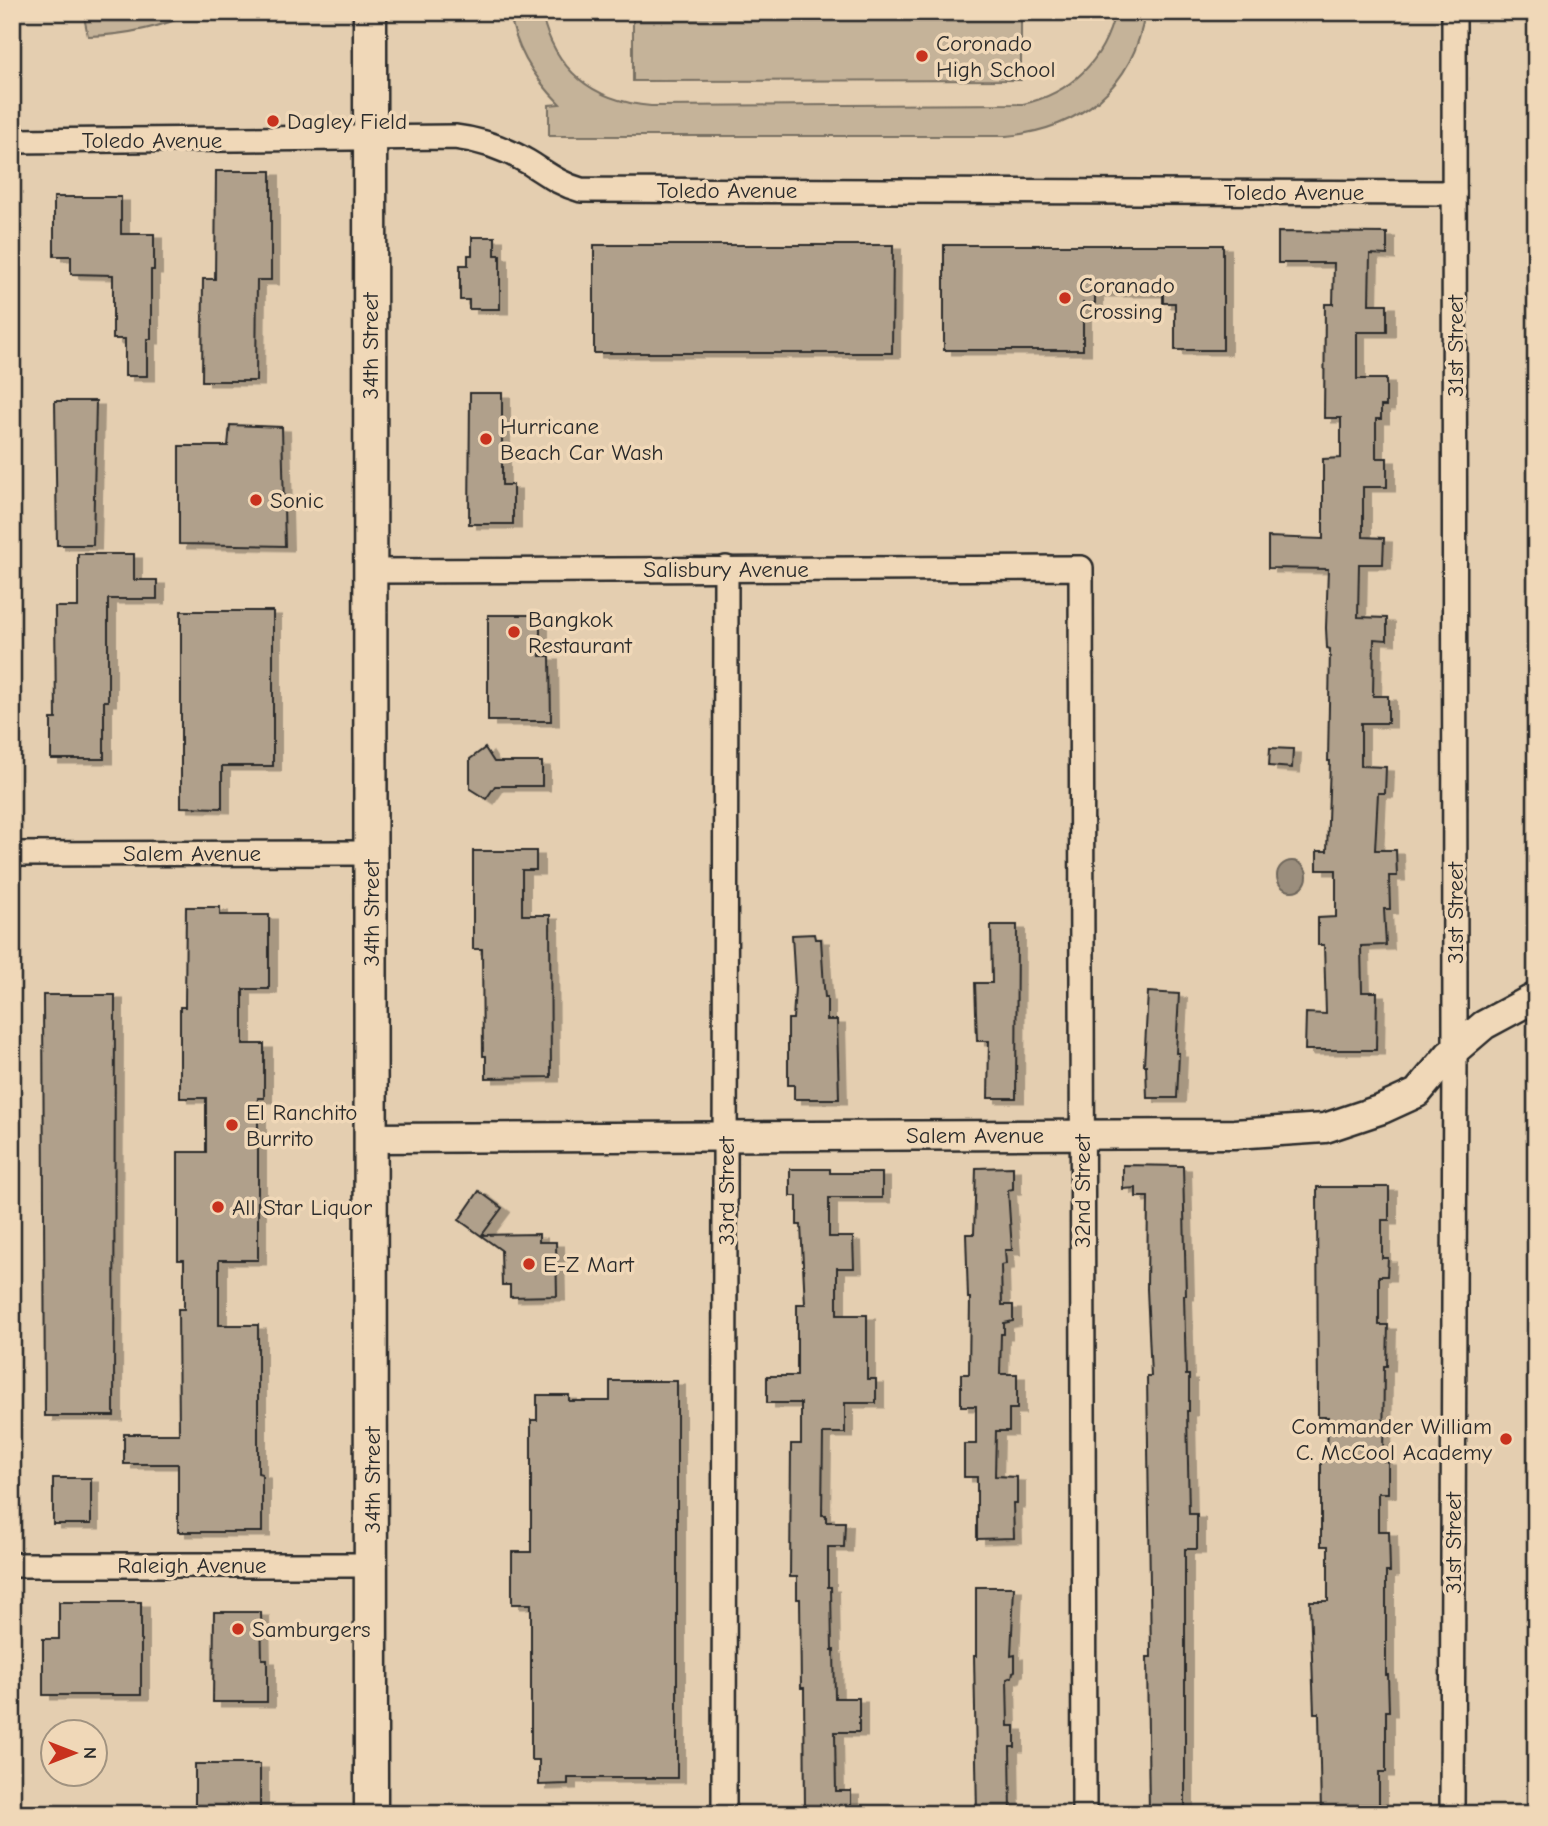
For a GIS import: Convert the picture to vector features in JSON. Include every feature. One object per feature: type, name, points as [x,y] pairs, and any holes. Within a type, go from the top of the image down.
[{"type":"main road","name":"34th Street","points":[[370,12],[371,1814]]},
{"type":"street","name":"31st Street","points":[[1452,1814],[1455,1050],[1454,12]]},
{"type":"street","name":"Toledo Avenue","points":[[12,141],[455,137],[472,139],[508,151],[563,185],[581,190],[1454,193]]},
{"type":"street","name":"33rd Street","points":[[724,1814],[726,568]]},
{"type":"street","name":"Salisbury Avenue","points":[[371,572],[1081,568]]},
{"type":"street","name":"32nd Street","points":[[1081,568],[1084,1814]]},
{"type":"street","name":"Salem Avenue","points":[[12,853],[371,853]]},
{"type":"street","name":"Salem Avenue","points":[[371,1138],[1234,1134],[1325,1128],[1382,1109],[1417,1093],[1455,1050],[1484,1025],[1536,997]]},
{"type":"street","name":"Raleigh Avenue","points":[[12,1565],[372,1565]]},
{"type":"shaded area","points":[[83,12],[195,12],[143,30],[88,36]]},
{"type":"shaded area","points":[[510,12],[541,12],[547,32],[566,66],[594,89],[630,103],[651,106],[1023,104],[1056,92],[1083,72],[1103,46],[1115,12],[1145,12],[1139,39],[1129,62],[1099,100],[1079,114],[1032,132],[1006,136],[549,136],[549,105],[560,104],[542,84],[521,51]]},
{"type":"shaded area","points":[[633,12],[1021,12],[1021,80],[633,81]]},
{"type":"shaded area","points":[[1292,861],[1303,865],[1307,876],[1303,887],[1292,891],[1281,887],[1277,876],[1281,865]]},
{"type":"building","points":[[216,171],[271,171],[271,280],[257,280],[256,381],[202,381],[203,279],[215,279]]},
{"type":"building","points":[[54,197],[121,197],[121,234],[154,234],[151,339],[147,339],[147,376],[125,376],[125,339],[113,339],[113,275],[71,274],[71,256],[54,256]]},
{"type":"building","points":[[1278,232],[1387,233],[1387,255],[1370,254],[1369,304],[1387,304],[1387,332],[1357,332],[1357,379],[1386,379],[1386,406],[1381,406],[1381,419],[1376,419],[1376,458],[1387,458],[1387,487],[1363,487],[1363,537],[1384,538],[1383,564],[1359,564],[1358,617],[1387,618],[1387,640],[1374,639],[1373,696],[1388,696],[1388,723],[1361,723],[1361,766],[1386,767],[1385,793],[1378,793],[1375,850],[1396,850],[1397,876],[1389,876],[1390,909],[1384,909],[1386,945],[1361,946],[1362,992],[1377,992],[1376,1050],[1305,1050],[1306,1013],[1326,1014],[1324,945],[1318,945],[1318,918],[1336,917],[1336,870],[1317,870],[1317,851],[1327,851],[1330,761],[1330,649],[1327,648],[1326,628],[1328,569],[1268,568],[1268,537],[1323,539],[1323,459],[1341,458],[1341,418],[1324,418],[1325,304],[1333,304],[1334,263],[1278,263]]},
{"type":"building","points":[[472,237],[495,237],[495,255],[500,255],[500,309],[469,309],[469,300],[460,300],[460,265],[468,265],[468,255],[472,255]]},
{"type":"building","points":[[594,245],[893,245],[892,353],[594,353]]},
{"type":"building","name":"Coranado Crossing","points":[[944,245],[1223,245],[1223,350],[1175,350],[1175,303],[1163,303],[1163,292],[1095,292],[1095,303],[1083,303],[1083,350],[944,350]]},
{"type":"building","name":"Hurricane Beach Car Wash","points":[[470,393],[502,393],[502,485],[513,485],[513,524],[469,524]]},
{"type":"building","points":[[55,401],[96,401],[93,545],[57,545]]},
{"type":"building","points":[[230,425],[282,427],[285,546],[179,544],[179,446],[228,446]]},
{"type":"building","points":[[78,554],[134,554],[134,580],[157,580],[157,599],[108,599],[108,701],[104,701],[104,759],[51,759],[51,719],[56,719],[55,607],[78,607]]},
{"type":"building","points":[[181,611],[273,611],[273,766],[222,766],[222,808],[181,807]]},
{"type":"building","points":[[488,615],[540,615],[540,656],[550,656],[551,721],[488,721]]},
{"type":"building","points":[[485,748],[494,762],[542,762],[542,786],[495,786],[486,799],[470,789],[470,759]]},
{"type":"building","points":[[1270,748],[1293,749],[1292,768],[1269,766]]},
{"type":"building","points":[[473,851],[536,851],[536,870],[522,870],[522,915],[550,915],[551,1077],[486,1078],[486,1056],[483,1056],[482,949],[473,949]]},
{"type":"building","points":[[186,907],[220,907],[220,915],[269,915],[269,989],[243,989],[243,1044],[264,1044],[264,1098],[258,1098],[258,1260],[219,1260],[219,1325],[258,1325],[258,1473],[262,1474],[262,1532],[178,1532],[178,1464],[124,1464],[124,1434],[179,1434],[178,1309],[184,1309],[184,1260],[178,1260],[178,1152],[206,1152],[206,1098],[180,1098],[180,1007],[185,1007]]},
{"type":"building","points":[[991,925],[1017,925],[1016,1098],[988,1098],[989,1041],[977,1041],[975,983],[992,983]]},
{"type":"building","points":[[814,934],[815,939],[821,939],[827,1020],[837,1020],[839,1099],[794,1099],[794,1085],[788,1085],[788,1019],[793,1019],[795,987],[792,935]]},
{"type":"building","points":[[1148,992],[1179,994],[1177,1098],[1147,1098],[1144,1065]]},
{"type":"building","points":[[43,995],[115,995],[114,1416],[45,1416]]},
{"type":"building","points":[[1123,1165],[1183,1166],[1186,1375],[1189,1375],[1189,1514],[1197,1514],[1197,1549],[1185,1549],[1185,1814],[1149,1814],[1147,1657],[1151,1657],[1147,1376],[1151,1376],[1147,1289],[1148,1197],[1136,1197],[1136,1188],[1123,1189]]},
{"type":"building","points":[[1013,1167],[1013,1189],[1008,1190],[1012,1250],[1005,1250],[1006,1264],[1001,1265],[1002,1305],[1013,1305],[1013,1321],[1004,1323],[1004,1334],[1001,1334],[1000,1374],[1017,1374],[1017,1409],[1009,1409],[1009,1431],[996,1431],[995,1476],[1017,1477],[1017,1503],[1013,1503],[1014,1538],[977,1539],[977,1477],[964,1477],[964,1444],[976,1444],[976,1406],[961,1406],[961,1374],[969,1374],[970,1298],[966,1234],[974,1234],[976,1168]]},
{"type":"building","points":[[790,1169],[830,1169],[830,1173],[882,1173],[882,1198],[829,1198],[829,1237],[853,1237],[854,1268],[837,1268],[837,1315],[867,1315],[867,1379],[876,1379],[876,1403],[845,1403],[845,1433],[823,1433],[822,1515],[826,1515],[826,1522],[845,1522],[844,1547],[828,1547],[835,1698],[859,1698],[859,1732],[835,1732],[836,1791],[851,1791],[851,1814],[805,1814],[800,1599],[797,1599],[797,1577],[790,1577],[791,1444],[801,1444],[801,1403],[767,1403],[767,1376],[797,1376],[797,1304],[805,1304],[801,1225],[797,1225],[797,1196],[790,1196]]},
{"type":"building","points":[[1317,1187],[1389,1187],[1389,1220],[1382,1220],[1382,1258],[1388,1258],[1387,1276],[1379,1276],[1379,1325],[1388,1325],[1387,1366],[1384,1366],[1383,1461],[1388,1461],[1388,1493],[1378,1493],[1378,1531],[1389,1531],[1390,1572],[1386,1572],[1386,1675],[1389,1711],[1386,1711],[1386,1772],[1379,1772],[1379,1814],[1321,1814],[1319,1713],[1314,1713],[1310,1601],[1328,1601],[1328,1546],[1321,1546],[1321,1461],[1327,1461],[1328,1417],[1318,1417]]},
{"type":"building","name":"E-Z Mart","points":[[479,1191],[502,1208],[482,1235],[539,1234],[539,1242],[556,1242],[557,1296],[510,1297],[510,1285],[502,1285],[501,1250],[459,1220]]},
{"type":"building","points":[[610,1381],[677,1381],[677,1778],[568,1778],[568,1784],[539,1785],[539,1760],[531,1760],[531,1604],[512,1604],[512,1552],[531,1552],[531,1420],[537,1420],[537,1395],[569,1395],[569,1401],[610,1401]]},
{"type":"building","points":[[53,1478],[91,1478],[91,1524],[53,1524]]},
{"type":"building","points":[[976,1587],[1014,1587],[1011,1656],[1015,1655],[1015,1671],[1012,1677],[1007,1679],[1008,1726],[1015,1726],[1015,1747],[1010,1747],[1011,1814],[977,1814],[974,1656]]},
{"type":"building","points":[[59,1602],[141,1602],[141,1695],[43,1695],[43,1639],[59,1639]]},
{"type":"building","points":[[214,1612],[261,1612],[262,1659],[267,1659],[267,1702],[213,1702]]},
{"type":"building","points":[[195,1764],[260,1764],[260,1814],[195,1814]]},
{"type":"place","name":"Coronado High School","points":[[922,56]]},
{"type":"place","name":"Dagley Field","points":[[273,121]]},
{"type":"place","name":"Coranado Crossing","points":[[1065,298]]},
{"type":"place","name":"Hurricane Beach Car Wash","points":[[486,439]]},
{"type":"place","name":"Sonic","points":[[256,500]]},
{"type":"place","name":"Bangkok Restaurant","points":[[514,632]]},
{"type":"place","name":"El Ranchito Burrito","points":[[232,1125]]},
{"type":"place","name":"All Star Liquor","points":[[218,1207]]},
{"type":"place","name":"E-Z Mart","points":[[529,1264]]},
{"type":"place","name":"Commander William C. McCool Academy","points":[[1506,1439]]},
{"type":"place","name":"Samburgers","points":[[238,1629]]}]
